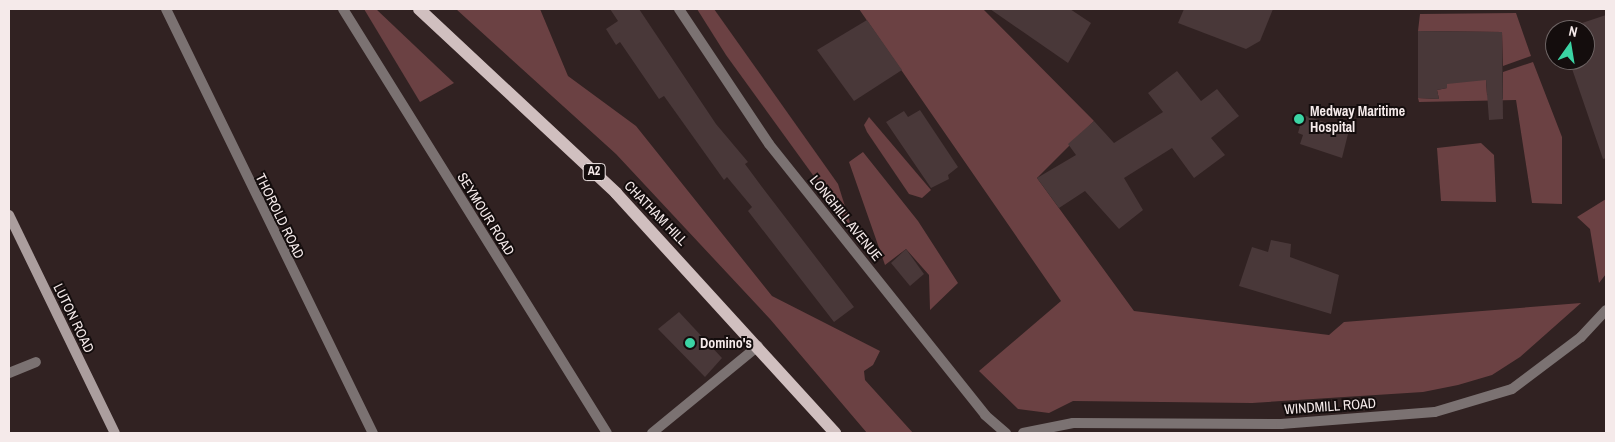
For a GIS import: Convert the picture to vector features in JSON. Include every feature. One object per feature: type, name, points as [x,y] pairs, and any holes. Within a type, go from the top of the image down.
[{"type":"main road","name":"CHATHAM HILL","points":[[419,9],[616,192],[758,346],[835,433]]},
{"type":"street","name":"THOROLD ROAD","points":[[166,9],[373,433]]},
{"type":"street","name":"SEYMOUR ROAD","points":[[343,9],[608,433]]},
{"type":"street","name":"LONGHILL AVENUE","points":[[679,9],[769,144],[985,415],[1006,433]]},
{"type":"street","name":"LUTON ROAD","points":[[9,215],[115,433]]},
{"type":"street","name":"WINDMILL ROAD","points":[[1023,433],[1073,423],[1281,424],[1435,412],[1512,388],[1581,337],[1606,310]]},
{"type":"street","points":[[652,433],[758,346]]},
{"type":"street","points":[[9,373],[36,362]]},
{"type":"street","points":[[1140,422],[1140,433]]},
{"type":"shaded area","points":[[364,9],[376,9],[454,83],[420,102]]},
{"type":"shaded area","points":[[456,9],[540,9],[568,76],[636,126],[772,296],[880,351],[873,365],[864,371],[865,380],[913,433],[867,433],[770,319],[616,154]]},
{"type":"shaded area","points":[[697,9],[714,9],[838,184],[852,229],[726,55]]},
{"type":"shaded area","points":[[859,9],[983,9],[1094,121],[1037,178],[1134,311],[1329,335],[1344,322],[1581,303],[1520,357],[1492,375],[1458,385],[1423,392],[1252,403],[1073,401],[1049,413],[1018,409],[979,371],[1061,301]]},
{"type":"shaded area","points":[[1516,13],[1531,56],[1503,66],[1502,32],[1418,31],[1420,14]]},
{"type":"shaded area","points":[[1533,62],[1562,137],[1562,204],[1532,203],[1516,100],[1419,102],[1418,98],[1439,99],[1437,90],[1447,88],[1447,80],[1486,80],[1487,95],[1503,99],[1503,72]]},
{"type":"shaded area","points":[[869,117],[931,190],[922,198],[909,194],[867,132],[864,125]]},
{"type":"shaded area","points":[[1481,143],[1494,155],[1496,202],[1441,201],[1437,148]]},
{"type":"shaded area","points":[[863,152],[918,221],[958,283],[930,310],[929,275],[906,249],[885,265],[849,162]]},
{"type":"shaded area","points":[[1606,199],[1606,274],[1599,283],[1590,229],[1577,217]]},
{"type":"building","points":[[610,9],[639,9],[716,124],[748,162],[745,164],[854,307],[834,322],[748,211],[752,207],[727,177],[724,180],[664,96],[659,99],[620,42],[616,45],[606,29],[618,21]]},
{"type":"building","points":[[990,9],[1070,9],[1091,23],[1068,63]]},
{"type":"building","points":[[1184,9],[1273,9],[1260,41],[1246,49],[1178,23]]},
{"type":"building","points":[[1606,15],[1606,158],[1603,159],[1572,70],[1595,70],[1595,20],[1591,20]]},
{"type":"building","points":[[867,20],[902,70],[854,101],[817,50]]},
{"type":"building","points":[[1418,31],[1502,32],[1503,119],[1489,120],[1486,80],[1447,84],[1447,88],[1437,90],[1439,99],[1418,98]]},
{"type":"building","points":[[1177,71],[1201,101],[1217,89],[1239,116],[1211,138],[1225,155],[1194,178],[1172,148],[1124,178],[1143,210],[1119,229],[1085,191],[1059,208],[1037,178],[1076,155],[1068,144],[1094,121],[1114,143],[1163,112],[1148,93]]},
{"type":"building","points":[[920,110],[958,167],[948,175],[949,179],[931,188],[886,122],[904,111],[908,117]]},
{"type":"building","points":[[1303,115],[1349,130],[1342,158],[1300,144],[1303,135],[1298,133]]},
{"type":"building","points":[[1271,240],[1291,244],[1290,257],[1339,275],[1331,314],[1239,286],[1252,247],[1268,252]]},
{"type":"building","points":[[906,249],[924,274],[910,286],[891,263]]},
{"type":"building","name":"Domino's","points":[[679,312],[722,358],[705,377],[658,329]]},
{"type":"place","name":"Medway Maritime Hospital","points":[[1299,119]]},
{"type":"place","name":"Domino's","points":[[690,343]]}]
